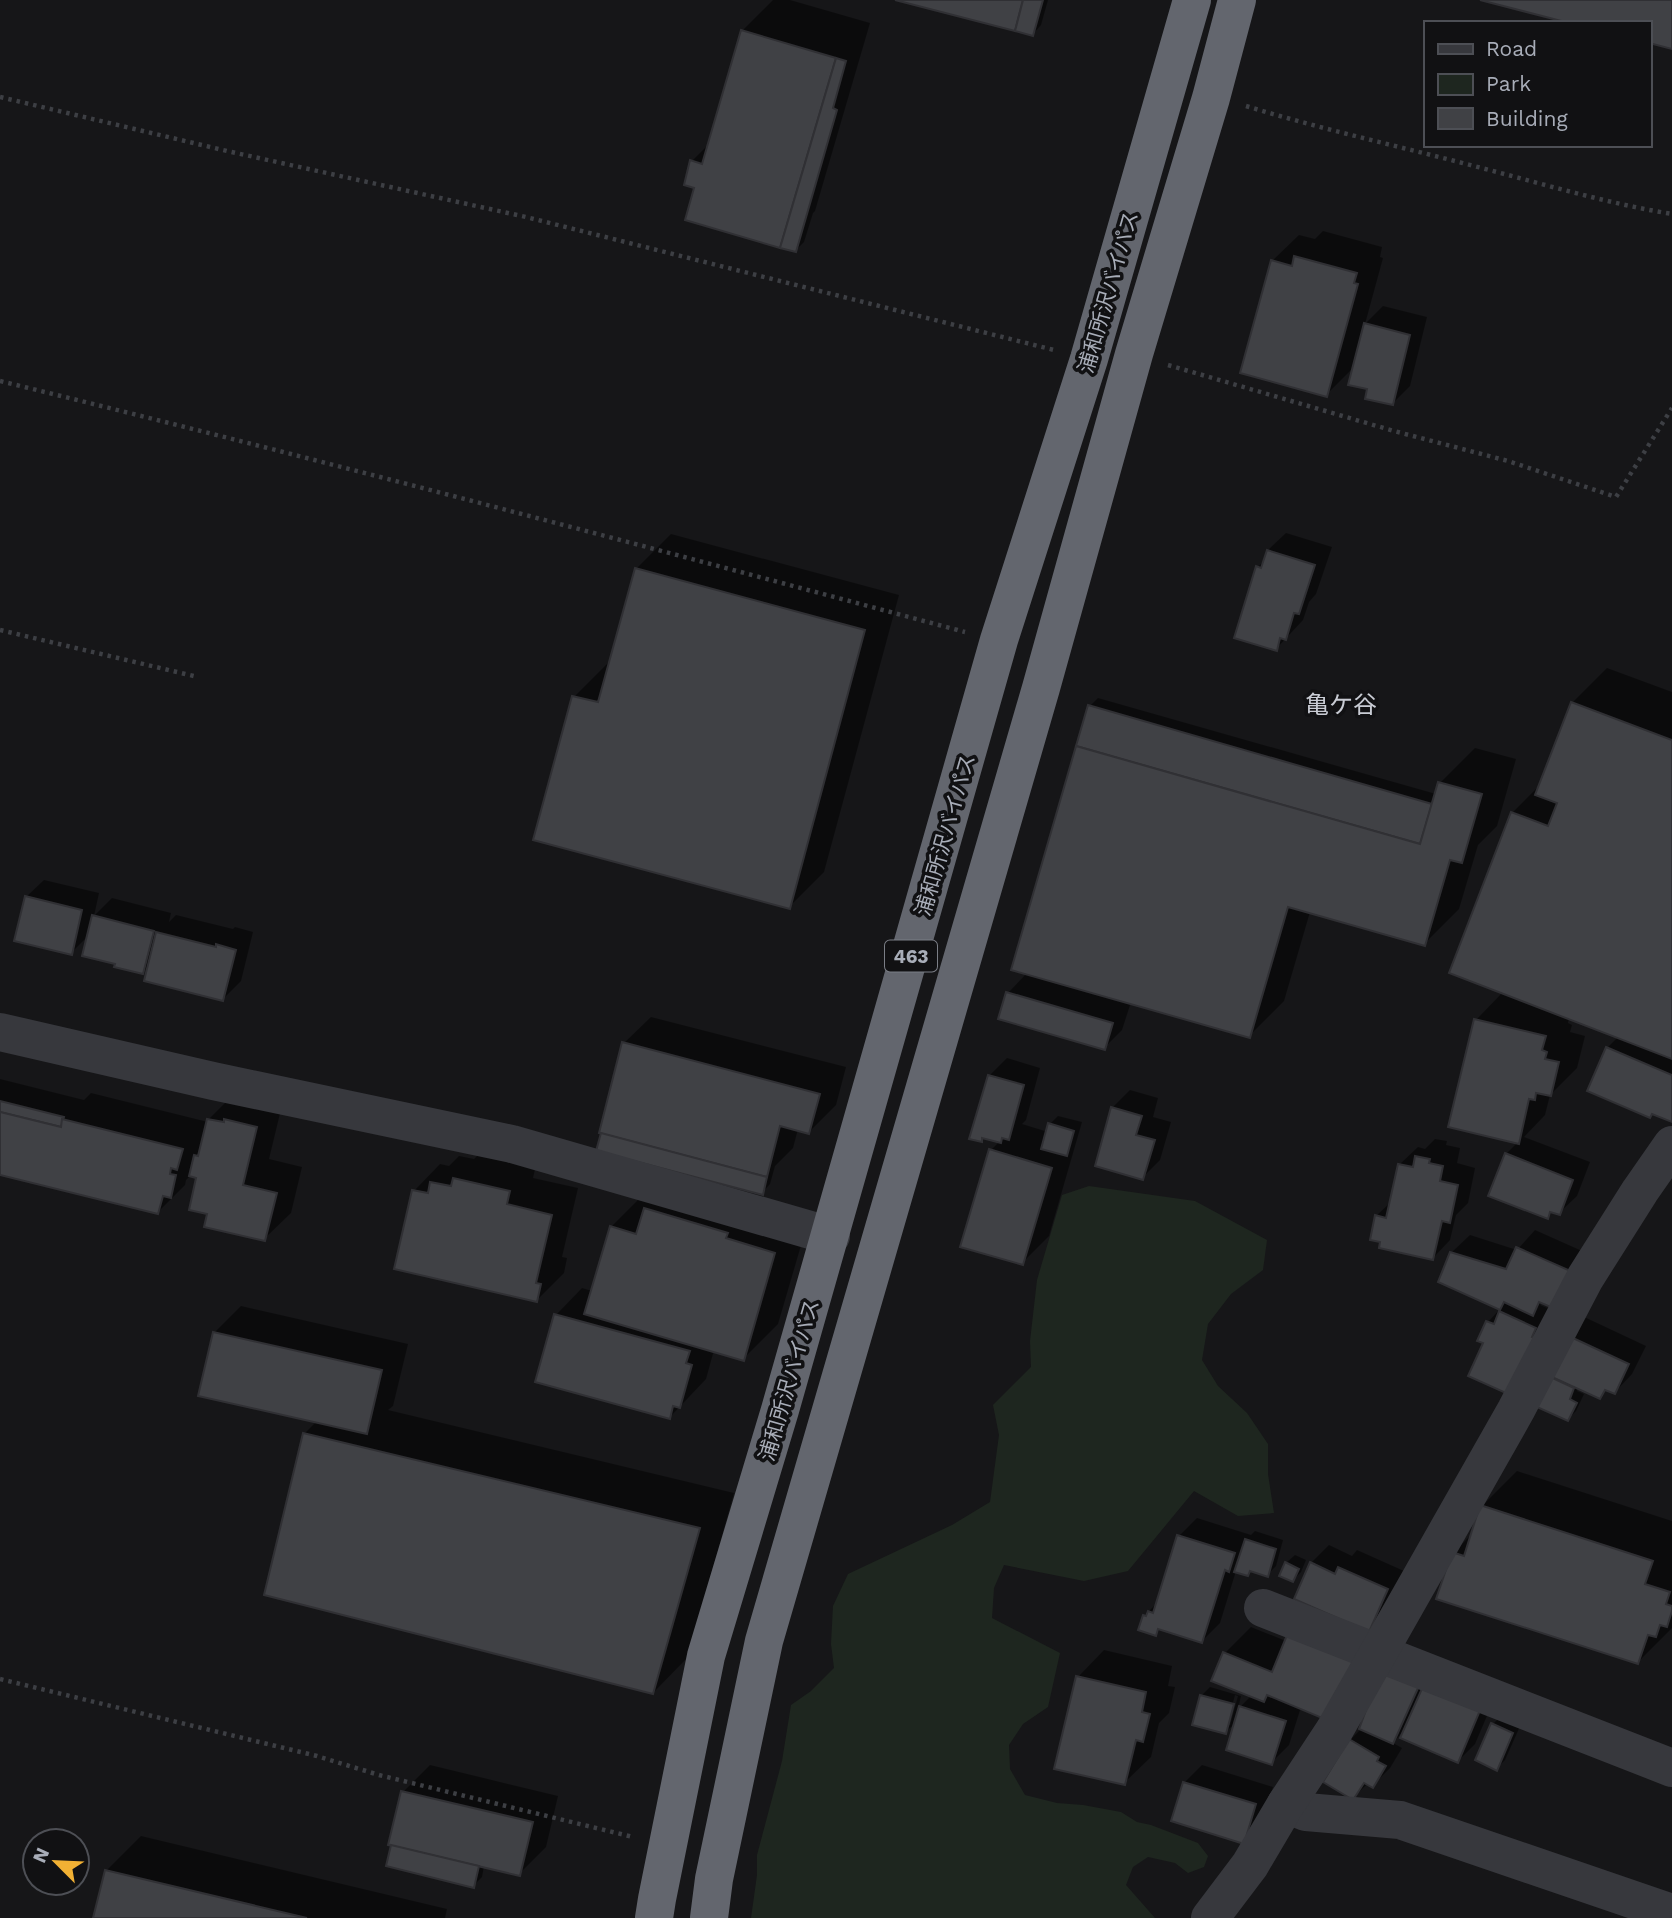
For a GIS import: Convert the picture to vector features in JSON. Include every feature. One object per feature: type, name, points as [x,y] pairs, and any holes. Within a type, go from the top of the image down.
[{"type":"highway","name":"浦和所沢バイパス","points":[[654,1918],[706,1656],[831,1236],[999,640],[1089,359],[1192,0]]},
{"type":"highway","name":"浦和所沢バイパス","points":[[709,1918],[714,1879],[764,1641],[1034,715],[1134,354],[1211,98],[1237,0]]},
{"type":"street","points":[[0,1032],[213,1081],[512,1144],[831,1236]]},
{"type":"street","points":[[1210,1918],[1250,1865],[1334,1731],[1516,1410],[1585,1278],[1672,1145]]},
{"type":"street","points":[[1263,1608],[1672,1768]]},
{"type":"street","points":[[1286,1804],[1306,1812],[1400,1820],[1672,1913]]},
{"type":"path","points":[[0,97],[526,217],[1089,359]]},
{"type":"path","points":[[1211,98],[1629,207],[1672,214]]},
{"type":"path","points":[[1134,354],[1394,431],[1508,461],[1616,497],[1672,408]]},
{"type":"path","points":[[0,381],[458,496],[999,640]]},
{"type":"path","points":[[0,630],[198,677]]},
{"type":"path","points":[[0,1679],[639,1838],[669,1840]]},
{"type":"green space","points":[[1089,1186],[1195,1201],[1267,1240],[1263,1270],[1231,1294],[1208,1324],[1202,1360],[1218,1386],[1247,1413],[1268,1444],[1268,1474],[1274,1513],[1238,1516],[1194,1491],[1128,1571],[1084,1581],[1004,1565],[994,1588],[992,1618],[1060,1653],[1048,1707],[1023,1724],[1009,1745],[1010,1769],[1025,1795],[1057,1803],[1121,1812],[1137,1822],[1198,1843],[1208,1856],[1204,1867],[1188,1873],[1175,1863],[1148,1857],[1133,1867],[1126,1885],[1155,1918],[751,1918],[757,1855],[782,1761],[791,1705],[811,1691],[834,1668],[831,1644],[833,1606],[848,1574],[952,1525],[990,1502],[999,1435],[993,1405],[1031,1367],[1030,1341],[1037,1280],[1062,1195]]},
{"type":"building","points":[[895,0],[1023,0],[1015,31]]},
{"type":"building","points":[[1023,0],[1043,0],[1033,36],[1015,31]]},
{"type":"building","points":[[1480,0],[1672,0],[1672,49],[1651,44],[1651,21],[1561,21]]},
{"type":"building","points":[[741,30],[836,58],[780,248],[685,220],[694,188],[684,185],[690,160],[702,164]]},
{"type":"building","points":[[836,58],[846,61],[833,108],[837,110],[796,252],[780,248]]},
{"type":"building","points":[[1294,256],[1357,273],[1354,283],[1358,284],[1327,397],[1240,373],[1271,260],[1292,266]]},
{"type":"building","points":[[1364,323],[1410,335],[1393,405],[1365,399],[1367,389],[1348,385]]},
{"type":"building","points":[[1267,550],[1315,565],[1299,614],[1294,613],[1286,640],[1280,638],[1277,651],[1234,638],[1256,566],[1261,568]]},
{"type":"building","points":[[635,568],[865,630],[790,909],[533,840],[572,696],[598,702]]},
{"type":"building","points":[[1571,702],[1672,740],[1672,1059],[1449,973],[1511,812],[1548,826],[1557,803],[1535,795]]},
{"type":"building","points":[[1088,705],[1432,804],[1420,844],[1076,746]]},
{"type":"building","points":[[1076,746],[1420,844],[1438,782],[1482,794],[1462,863],[1450,860],[1425,946],[1288,907],[1250,1038],[1011,970]]},
{"type":"building","points":[[25,896],[82,910],[72,955],[14,941]]},
{"type":"building","points":[[92,915],[154,931],[143,974],[82,956]]},
{"type":"building","points":[[156,932],[236,950],[223,1001],[144,981]]},
{"type":"building","points":[[1006,992],[1113,1023],[1105,1050],[998,1019]]},
{"type":"building","points":[[1474,1019],[1546,1036],[1542,1050],[1547,1052],[1545,1059],[1559,1062],[1551,1096],[1536,1093],[1535,1100],[1529,1099],[1519,1144],[1448,1127]]},
{"type":"building","points":[[622,1042],[820,1094],[809,1134],[780,1126],[767,1177],[599,1133]]},
{"type":"building","points":[[1606,1047],[1672,1075],[1672,1122],[1652,1114],[1650,1118],[1587,1091]]},
{"type":"building","points":[[988,1075],[1024,1085],[1009,1140],[1002,1138],[1001,1143],[982,1138],[982,1142],[969,1139]]},
{"type":"building","points":[[0,1101],[64,1117],[61,1127],[0,1112]]},
{"type":"building","points":[[1111,1107],[1142,1116],[1136,1135],[1155,1140],[1143,1180],[1095,1166]]},
{"type":"building","points":[[0,1112],[61,1127],[62,1119],[183,1149],[177,1170],[171,1168],[170,1174],[176,1175],[171,1198],[163,1196],[158,1214],[0,1175]]},
{"type":"building","points":[[207,1119],[224,1122],[224,1119],[257,1127],[243,1185],[277,1193],[265,1241],[204,1227],[207,1214],[189,1210],[196,1178],[189,1176],[194,1155],[198,1156]]},
{"type":"building","points":[[1048,1123],[1074,1131],[1067,1156],[1041,1149]]},
{"type":"building","points":[[601,1133],[767,1177],[763,1195],[596,1151]]},
{"type":"building","points":[[989,1149],[1052,1168],[1023,1265],[960,1247]]},
{"type":"building","points":[[1505,1153],[1573,1180],[1560,1215],[1550,1212],[1548,1219],[1488,1196]]},
{"type":"building","points":[[1415,1156],[1430,1159],[1429,1163],[1443,1166],[1440,1181],[1458,1185],[1450,1223],[1442,1221],[1433,1260],[1379,1248],[1380,1242],[1370,1240],[1375,1215],[1386,1218],[1398,1164],[1413,1167]]},
{"type":"building","points":[[453,1178],[510,1191],[507,1204],[552,1215],[536,1283],[541,1284],[537,1302],[394,1269],[412,1190],[428,1193],[430,1182],[451,1186]]},
{"type":"building","points":[[644,1208],[728,1233],[726,1238],[775,1253],[744,1361],[584,1314],[610,1226],[636,1234]]},
{"type":"building","points":[[1516,1247],[1575,1273],[1558,1310],[1539,1302],[1533,1316],[1504,1302],[1500,1310],[1438,1282],[1450,1252],[1506,1269]]},
{"type":"building","points":[[1499,1311],[1536,1328],[1508,1394],[1468,1376],[1483,1343],[1477,1341],[1486,1321],[1494,1324]]},
{"type":"building","points":[[554,1314],[690,1351],[686,1363],[692,1365],[680,1408],[673,1406],[670,1419],[535,1382]]},
{"type":"building","points":[[213,1332],[382,1370],[367,1434],[198,1396]]},
{"type":"building","points":[[1560,1332],[1629,1364],[1615,1394],[1605,1390],[1600,1399],[1541,1372]]},
{"type":"building","points":[[1542,1373],[1574,1388],[1570,1399],[1577,1403],[1568,1421],[1528,1403]]},
{"type":"building","points":[[303,1433],[700,1528],[653,1694],[264,1595]]},
{"type":"building","points":[[1480,1505],[1653,1561],[1645,1584],[1670,1592],[1666,1604],[1672,1606],[1672,1611],[1667,1627],[1660,1625],[1656,1637],[1648,1635],[1638,1664],[1436,1599],[1452,1552],[1464,1556]]},
{"type":"building","points":[[1177,1535],[1235,1553],[1229,1572],[1225,1570],[1202,1643],[1158,1629],[1156,1636],[1138,1630],[1143,1615],[1146,1616],[1148,1611],[1153,1613]]},
{"type":"building","points":[[1245,1539],[1276,1549],[1268,1577],[1250,1571],[1248,1576],[1234,1572]]},
{"type":"building","points":[[1285,1562],[1299,1569],[1293,1582],[1279,1576]]},
{"type":"building","points":[[1310,1562],[1335,1574],[1338,1567],[1388,1589],[1369,1632],[1294,1599]]},
{"type":"building","points":[[1289,1630],[1360,1659],[1334,1723],[1267,1695],[1264,1702],[1211,1681],[1223,1652],[1272,1672]]},
{"type":"building","points":[[1381,1670],[1419,1686],[1393,1744],[1359,1729]]},
{"type":"building","points":[[1076,1676],[1146,1692],[1142,1712],[1150,1714],[1143,1742],[1136,1740],[1125,1785],[1054,1769]]},
{"type":"building","points":[[1424,1684],[1481,1708],[1458,1763],[1400,1738]]},
{"type":"building","points":[[1200,1695],[1234,1704],[1226,1734],[1192,1725]]},
{"type":"building","points":[[1239,1706],[1286,1721],[1272,1765],[1226,1750]]},
{"type":"building","points":[[1491,1723],[1513,1733],[1497,1771],[1475,1760]]},
{"type":"building","points":[[1349,1739],[1379,1757],[1377,1761],[1386,1766],[1373,1788],[1364,1783],[1353,1800],[1323,1782]]},
{"type":"building","points":[[1183,1782],[1256,1804],[1244,1844],[1171,1821]]},
{"type":"building","points":[[401,1791],[533,1822],[520,1876],[388,1845]]},
{"type":"building","points":[[391,1845],[479,1866],[474,1888],[386,1866]]},
{"type":"building","points":[[105,1870],[307,1918],[93,1918]]},
{"type":"district","name":"亀ケ谷","points":[[1341,705]]}]
